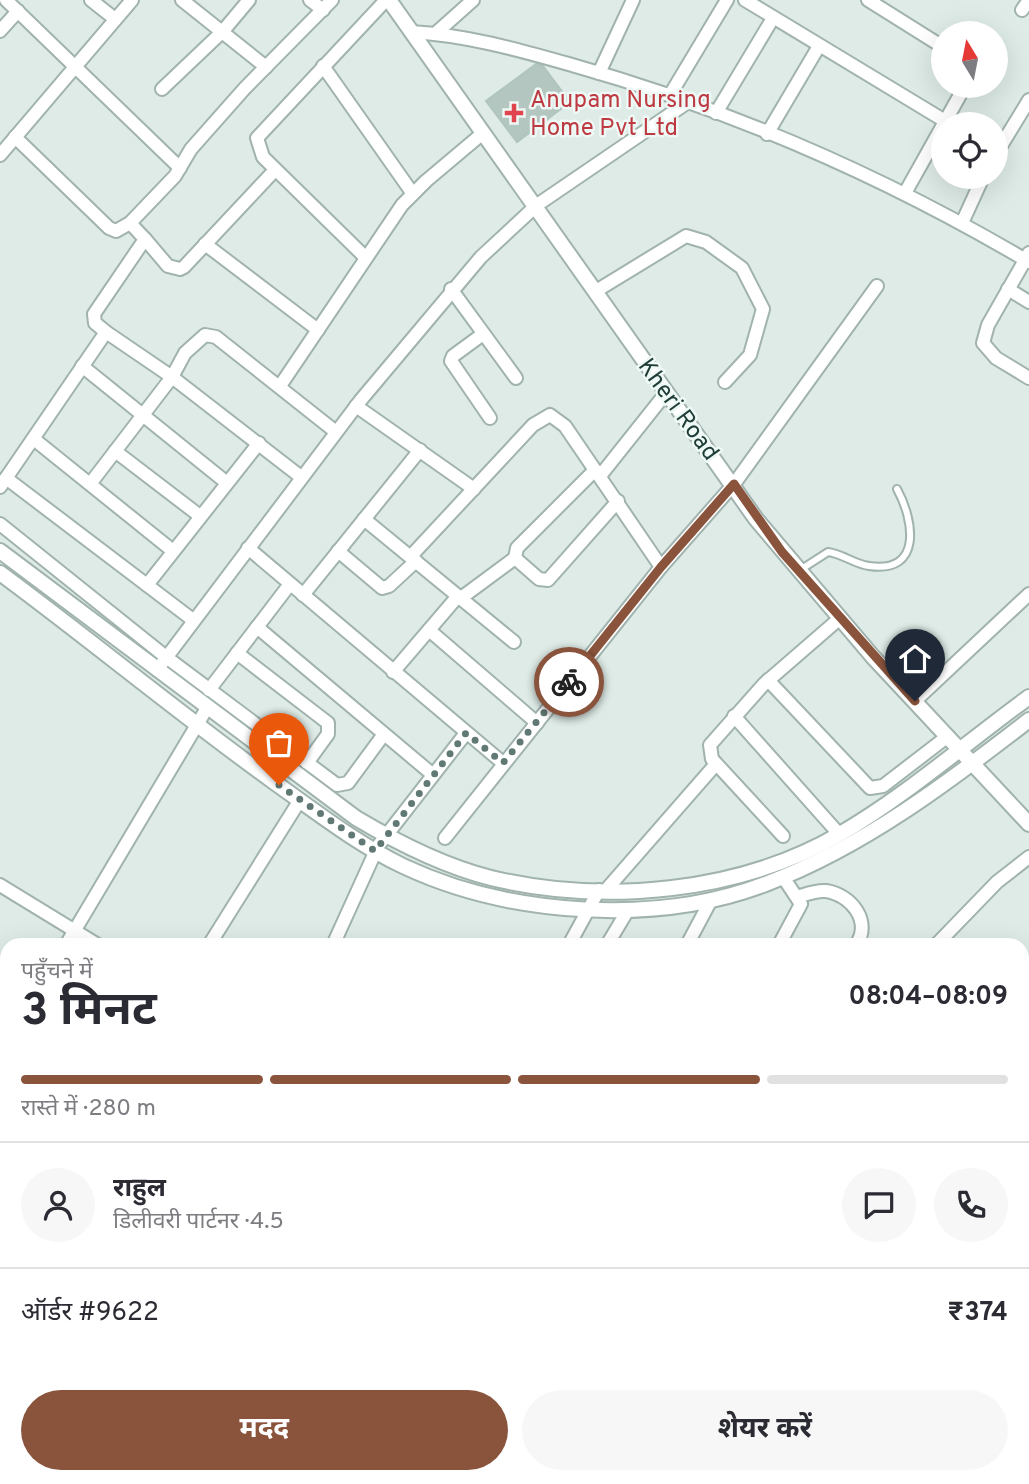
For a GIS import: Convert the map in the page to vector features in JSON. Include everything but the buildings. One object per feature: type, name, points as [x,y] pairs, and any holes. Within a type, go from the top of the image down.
[{"type":"street","points":[[91,0],[115,19]]},
{"type":"street","points":[[0,155],[132,0]]},
{"type":"street","points":[[182,0],[266,67]]},
{"type":"street","points":[[162,89],[223,31],[249,0]]},
{"type":"street","points":[[310,0],[323,10]]},
{"type":"street","points":[[15,137],[108,228],[116,231],[130,223],[180,168],[191,149],[332,0]]},
{"type":"street","points":[[365,257],[263,157],[257,138],[388,0]]},
{"type":"street","name":"Kheri Road","points":[[388,0],[537,205],[756,519],[839,619],[1029,824]]},
{"type":"street","points":[[436,33],[473,0]]},
{"type":"street","points":[[599,73],[633,0]]},
{"type":"street","points":[[670,95],[727,0]]},
{"type":"street","points":[[868,0],[931,39]]},
{"type":"street","points":[[751,2],[820,47],[931,113]]},
{"type":"street","points":[[0,31],[15,5],[180,168]]},
{"type":"street","points":[[716,113],[774,18]]},
{"type":"street","points":[[411,32],[436,33],[496,44],[670,95],[905,193],[1028,258],[988,325],[984,343],[996,358],[1029,379]]},
{"type":"street","points":[[767,134],[820,47]]},
{"type":"street","points":[[323,66],[413,194]]},
{"type":"street","points":[[1008,134],[1029,100]]},
{"type":"street","points":[[156,670],[356,406],[451,289],[537,205],[688,102]]},
{"type":"street","points":[[280,386],[365,257],[413,194],[483,133]]},
{"type":"street","points":[[905,193],[931,146]]},
{"type":"street","points":[[130,223],[168,266],[180,269],[275,170]]},
{"type":"street","points":[[962,223],[978,189]]},
{"type":"street","points":[[596,291],[685,236],[706,242],[742,268],[763,309],[750,355],[724,382]]},
{"type":"street","points":[[145,239],[94,314],[95,323],[172,377],[302,477]]},
{"type":"street","points":[[205,244],[318,330]]},
{"type":"street","points":[[444,838],[661,567],[734,484],[877,286]]},
{"type":"street","points":[[451,289],[516,378]]},
{"type":"street","points":[[1008,289],[1029,302]]},
{"type":"street","points":[[106,332],[35,440],[3,482],[193,620]]},
{"type":"street","points":[[89,484],[172,377],[192,344],[205,335],[210,334],[336,432]]},
{"type":"street","points":[[483,334],[453,356],[451,361],[490,418]]},
{"type":"street","points":[[82,366],[227,483]]},
{"type":"street","points":[[393,672],[459,597],[515,558],[517,548],[598,473],[666,393]]},
{"type":"street","points":[[356,406],[474,489]]},
{"type":"street","points":[[338,551],[382,588],[389,586],[533,425],[550,415],[565,426],[661,567]]},
{"type":"street","points":[[35,440],[173,551]]},
{"type":"street","points":[[147,585],[259,443]]},
{"type":"street","points":[[303,595],[420,450]]},
{"type":"street","points":[[115,451],[200,516]]},
{"type":"street","points":[[515,558],[539,579],[548,580],[618,501]]},
{"type":"street","points":[[365,519],[514,642]]},
{"type":"street","points":[[0,524],[166,657],[337,785],[344,786],[384,734]]},
{"type":"street","points":[[248,548],[503,763]]},
{"type":"street","points":[[0,551],[156,670],[202,716],[300,800],[380,843],[428,876],[484,894],[596,897],[736,876],[790,857],[839,834],[966,755],[1029,720]]},
{"type":"street","points":[[0,573],[202,716],[328,798],[380,843],[489,878],[596,897],[628,910],[710,900],[783,877],[850,844],[966,755],[1029,697]]},
{"type":"street","points":[[209,690],[290,584]]},
{"type":"street","points":[[915,701],[1029,594]]},
{"type":"street","points":[[783,836],[716,764],[709,752],[710,745],[768,680],[839,619]]},
{"type":"street","points":[[257,627],[432,774]]},
{"type":"street","points":[[429,630],[537,723]]},
{"type":"street","points":[[237,653],[328,723],[328,734],[307,763]]},
{"type":"street","points":[[768,680],[870,788],[892,779],[948,736]]},
{"type":"street","points":[[70,938],[202,716]]},
{"type":"street","points":[[734,716],[839,834]]},
{"type":"street","points":[[336,938],[380,843],[466,733]]},
{"type":"street","points":[[573,938],[596,897],[716,764]]},
{"type":"street","points":[[214,938],[300,800]]},
{"type":"street","points":[[943,938],[997,882],[1029,857]]},
{"type":"street","points":[[783,877],[797,897],[800,908],[783,938]]},
{"type":"street","points":[[0,885],[85,938]]},
{"type":"street","points":[[797,897],[827,891],[849,903],[862,919],[864,928],[859,938]]},
{"type":"street","points":[[691,938],[710,900]]},
{"type":"street","points":[[611,938],[628,910]]},
{"type":"lane","points":[[798,571],[828,552],[872,567],[888,565],[902,559],[909,548],[911,532],[906,507],[897,489]]},
{"type":"way so far","points":[[279,785],[375,851],[466,733],[503,763],[569,682]]},
{"type":"place","name":"Anupam Nursing Home Pvt Ltd","points":[[514,113]]},
{"type":"route","points":[[569,682],[661,567],[734,484],[756,519],[782,552],[915,701]]}]
